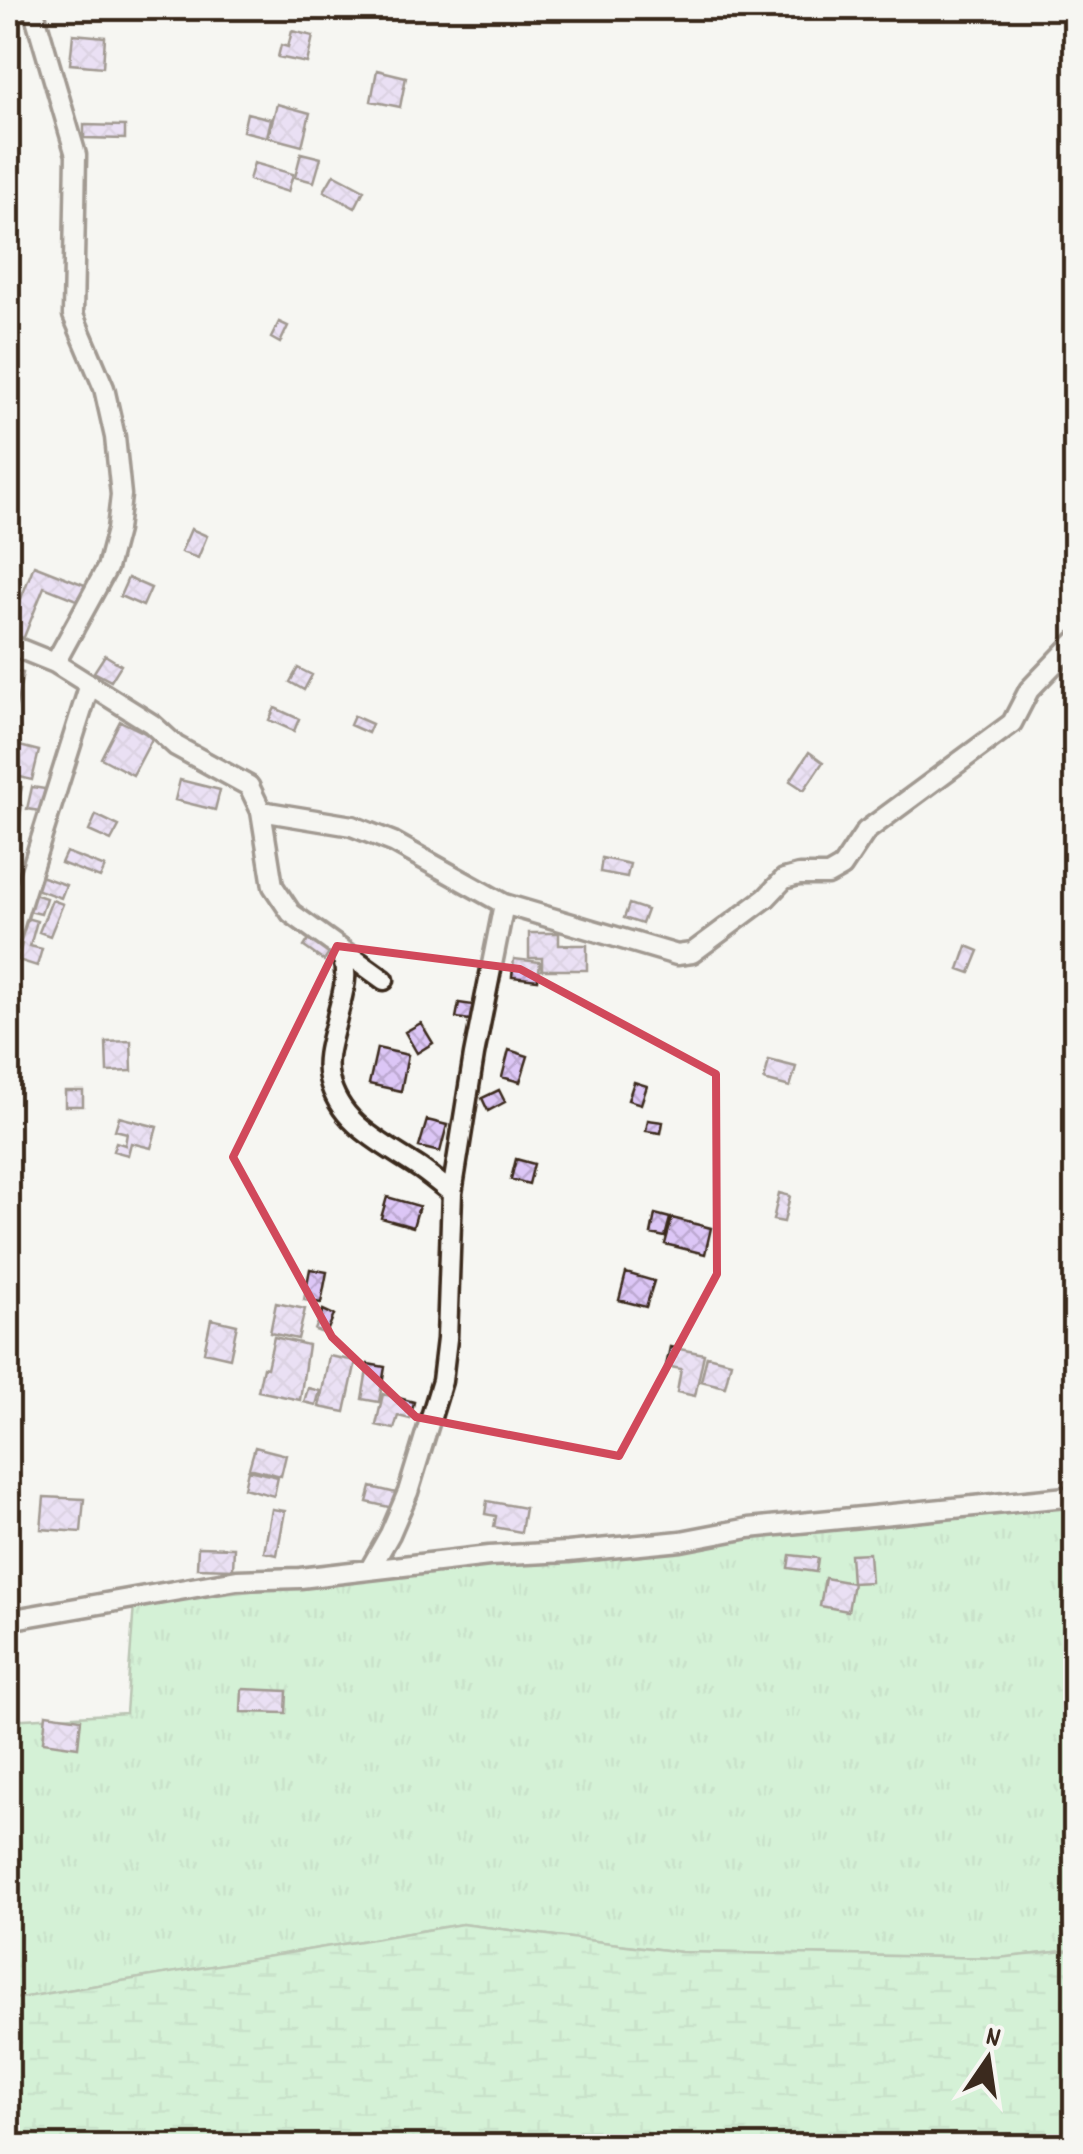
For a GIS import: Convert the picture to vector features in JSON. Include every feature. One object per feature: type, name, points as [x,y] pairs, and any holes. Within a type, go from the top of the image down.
[{"type":"street","points":[[33,8],[76,155],[73,315],[104,388],[115,437],[121,495],[107,568],[55,663]]},
{"type":"street","points":[[261,811],[352,826],[392,842],[504,904],[677,955],[692,953],[766,898],[784,879],[828,875],[842,867],[866,831],[1012,723],[1029,690],[1076,640]]},
{"type":"street","points":[[8,644],[55,663],[152,724],[176,746],[249,786],[261,811],[273,886],[291,913],[384,980]]},
{"type":"street","points":[[8,944],[90,684]]},
{"type":"street","points":[[370,1569],[408,1492],[442,1381],[452,1193],[504,904]]},
{"type":"street","points":[[336,944],[347,965],[347,978],[327,1058],[329,1080],[346,1114],[365,1134],[452,1193]]},
{"type":"street","points":[[8,1620],[238,1580],[300,1578],[489,1556],[681,1541],[748,1528],[1076,1496]]},
{"type":"highlighted area","points":[[337,946],[520,969],[716,1074],[717,1274],[619,1456],[416,1417],[332,1337],[233,1157]]},
{"type":"green space","points":[[1075,1500],[1075,1950],[998,1958],[681,1952],[462,1924],[8,2000],[8,1720],[126,1713],[134,1604]]},
{"type":"green space","points":[[462,1924],[681,1952],[998,1958],[1075,1950],[1075,2146],[8,2146],[8,2000]]},
{"type":"building","points":[[292,31],[313,36],[307,63],[278,57],[281,45],[288,47]]},
{"type":"building","points":[[73,34],[105,37],[103,67],[70,64]]},
{"type":"building","points":[[377,70],[406,77],[400,107],[371,101]]},
{"type":"building","points":[[277,104],[310,113],[302,146],[268,137]]},
{"type":"building","points":[[247,113],[271,119],[267,137],[243,131]]},
{"type":"building","points":[[84,125],[125,126],[125,139],[84,138]]},
{"type":"building","points":[[301,153],[321,158],[314,182],[295,177]]},
{"type":"building","points":[[254,163],[293,174],[288,192],[249,180]]},
{"type":"building","points":[[334,174],[364,190],[355,208],[324,191]]},
{"type":"building","points":[[279,322],[288,326],[280,343],[271,338]]},
{"type":"building","points":[[191,529],[207,536],[198,558],[181,552]]},
{"type":"building","points":[[34,565],[95,589],[89,605],[44,587],[22,642],[8,636],[8,632]]},
{"type":"building","points":[[128,578],[151,588],[143,606],[120,596]]},
{"type":"building","points":[[105,655],[121,665],[111,681],[94,672]]},
{"type":"building","points":[[298,668],[312,675],[304,690],[290,682]]},
{"type":"building","points":[[8,670],[23,673],[14,716],[8,715]]},
{"type":"building","points":[[275,708],[299,719],[294,731],[269,720]]},
{"type":"building","points":[[354,716],[372,724],[368,733],[350,725]]},
{"type":"building","points":[[120,721],[153,737],[133,775],[101,758]]},
{"type":"building","points":[[8,743],[39,751],[32,780],[8,774]]},
{"type":"building","points":[[809,752],[823,762],[804,790],[790,781]]},
{"type":"building","points":[[180,780],[220,790],[215,810],[175,800]]},
{"type":"building","points":[[8,784],[22,787],[18,804],[8,802]]},
{"type":"building","points":[[32,787],[45,789],[40,811],[27,809]]},
{"type":"building","points":[[8,803],[22,806],[11,861],[8,860]]},
{"type":"building","points":[[96,815],[119,826],[111,841],[89,831]]},
{"type":"building","points":[[66,852],[105,867],[100,878],[61,863]]},
{"type":"building","points":[[602,858],[630,864],[627,877],[600,872]]},
{"type":"building","points":[[40,876],[66,885],[61,898],[36,889]]},
{"type":"building","points":[[34,894],[46,898],[41,914],[29,911]]},
{"type":"building","points":[[52,900],[63,904],[50,936],[39,932]]},
{"type":"building","points":[[629,904],[647,910],[642,924],[624,918]]},
{"type":"building","points":[[26,918],[37,921],[30,946],[42,949],[37,966],[18,960],[22,944],[18,943]]},
{"type":"building","points":[[314,931],[335,945],[324,961],[304,947]]},
{"type":"building","points":[[529,933],[559,933],[559,945],[587,945],[587,970],[542,970],[542,958],[529,958]]},
{"type":"building","points":[[967,946],[979,951],[970,973],[959,969]]},
{"type":"building","points":[[514,959],[540,962],[538,980],[512,977]]},
{"type":"building","points":[[459,1003],[473,1005],[470,1020],[456,1018]]},
{"type":"building","points":[[421,1023],[433,1043],[417,1053],[405,1032]]},
{"type":"building","points":[[131,1041],[132,1071],[107,1072],[106,1042]]},
{"type":"building","points":[[377,1048],[408,1055],[401,1091],[369,1084]]},
{"type":"building","points":[[509,1050],[528,1056],[520,1082],[502,1077]]},
{"type":"building","points":[[769,1060],[796,1067],[790,1087],[764,1080]]},
{"type":"building","points":[[634,1082],[647,1086],[641,1104],[628,1100]]},
{"type":"building","points":[[499,1090],[505,1102],[488,1111],[482,1098]]},
{"type":"building","points":[[65,1091],[83,1091],[83,1106],[65,1106]]},
{"type":"building","points":[[119,1117],[157,1127],[151,1148],[131,1143],[128,1155],[113,1151],[116,1142],[125,1145],[127,1133],[115,1130]]},
{"type":"building","points":[[427,1120],[447,1125],[440,1152],[419,1147]]},
{"type":"building","points":[[648,1120],[663,1122],[661,1133],[646,1131]]},
{"type":"building","points":[[516,1159],[534,1164],[529,1184],[511,1179]]},
{"type":"building","points":[[779,1193],[790,1196],[784,1222],[773,1220]]},
{"type":"building","points":[[387,1197],[419,1206],[413,1227],[381,1218]]},
{"type":"building","points":[[655,1214],[670,1218],[665,1237],[651,1234]]},
{"type":"building","points":[[672,1218],[711,1228],[705,1254],[665,1244]]},
{"type":"building","points":[[310,1269],[327,1272],[321,1303],[304,1300]]},
{"type":"building","points":[[626,1273],[654,1281],[646,1307],[619,1300]]},
{"type":"building","points":[[276,1303],[305,1309],[298,1339],[270,1333]]},
{"type":"building","points":[[323,1310],[334,1315],[326,1334],[315,1330]]},
{"type":"building","points":[[211,1319],[237,1325],[230,1358],[204,1352]]},
{"type":"building","points":[[274,1337],[308,1345],[300,1400],[258,1391]]},
{"type":"building","points":[[670,1347],[704,1354],[695,1396],[677,1392],[681,1369],[666,1366]]},
{"type":"building","points":[[329,1356],[356,1361],[345,1412],[319,1407]]},
{"type":"building","points":[[707,1356],[731,1362],[725,1387],[701,1381]]},
{"type":"building","points":[[368,1364],[385,1367],[379,1402],[362,1399]]},
{"type":"building","points":[[308,1388],[320,1391],[316,1405],[304,1402]]},
{"type":"building","points":[[383,1394],[414,1402],[410,1419],[398,1416],[394,1429],[376,1425]]},
{"type":"building","points":[[255,1447],[286,1455],[281,1476],[249,1468]]},
{"type":"building","points":[[248,1470],[278,1477],[274,1496],[244,1488]]},
{"type":"building","points":[[371,1487],[396,1493],[393,1508],[367,1502]]},
{"type":"building","points":[[44,1497],[84,1499],[81,1532],[41,1529]]},
{"type":"building","points":[[487,1501],[525,1508],[521,1532],[494,1527],[496,1516],[485,1514]]},
{"type":"building","points":[[272,1509],[285,1511],[277,1555],[264,1552]]},
{"type":"building","points":[[198,1547],[234,1548],[233,1569],[197,1568]]},
{"type":"building","points":[[869,1553],[871,1582],[852,1583],[850,1554]]},
{"type":"building","points":[[790,1555],[818,1558],[816,1572],[788,1568]]},
{"type":"building","points":[[825,1578],[853,1583],[848,1611],[820,1606]]},
{"type":"building","points":[[242,1689],[287,1691],[286,1713],[241,1712]]},
{"type":"building","points":[[46,1714],[81,1719],[78,1747],[43,1742]]}]
